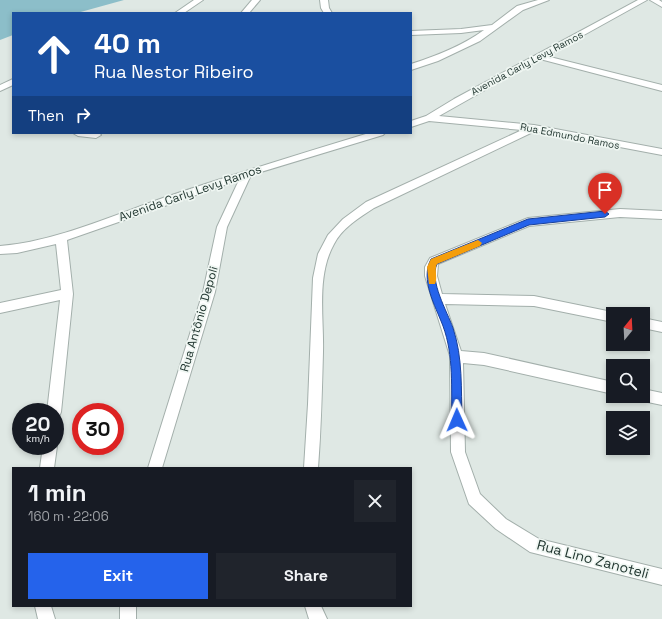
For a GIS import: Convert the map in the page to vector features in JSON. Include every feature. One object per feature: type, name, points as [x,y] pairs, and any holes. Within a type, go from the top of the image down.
[{"type":"street","points":[[181,12],[199,0]]},
{"type":"street","points":[[246,12],[256,0]]},
{"type":"street","points":[[324,0],[325,8],[327,12]]},
{"type":"street","points":[[412,67],[435,60],[477,39],[520,8],[546,0]]},
{"type":"street","name":"Avenida Carly Levy Ramos","points":[[412,124],[429,118],[457,101],[643,0]]},
{"type":"street","points":[[654,0],[662,5]]},
{"type":"street","points":[[412,33],[461,31],[494,27]]},
{"type":"street","points":[[540,57],[662,88]]},
{"type":"street","points":[[0,88],[12,82]]},
{"type":"street","name":"Rua Edmundo Ramos","points":[[429,118],[534,128],[630,148],[662,152]]},
{"type":"street","points":[[311,467],[314,434],[318,293],[321,263],[328,243],[348,220],[370,205],[534,128]]},
{"type":"street","name":"Avenida Carly Levy Ramos","points":[[0,250],[17,249],[61,238],[247,173],[377,134]]},
{"type":"street","name":"Rua Antônio Depoli","points":[[155,467],[209,292],[222,227],[247,173]]},
{"type":"street","name":"Rua Lino Zanoteli","points":[[662,215],[620,212],[528,222],[434,261],[431,267],[431,276],[437,299],[448,328],[456,356],[458,452],[474,499],[501,524],[536,546],[662,577]]},
{"type":"street","points":[[55,403],[67,294],[61,238]]},
{"type":"street","points":[[0,308],[67,294]]},
{"type":"street","points":[[437,299],[534,301],[606,316]]},
{"type":"street","points":[[650,324],[662,327]]},
{"type":"street","points":[[456,356],[484,359],[606,386]]},
{"type":"street","points":[[650,396],[662,399]]},
{"type":"street","points":[[47,467],[49,455]]},
{"type":"street","points":[[43,607],[47,619]]},
{"type":"street","points":[[128,607],[128,619]]},
{"type":"street","points":[[313,607],[314,612],[319,619]]},
{"type":"water","points":[[0,0],[124,0],[81,12],[12,12],[12,35],[0,40]]},
{"type":"slow traffic","points":[[432,282],[431,267],[434,261],[478,243]]},
{"type":"route","points":[[457,420],[456,356],[431,276],[431,267],[434,261],[528,222],[605,214]]}]
